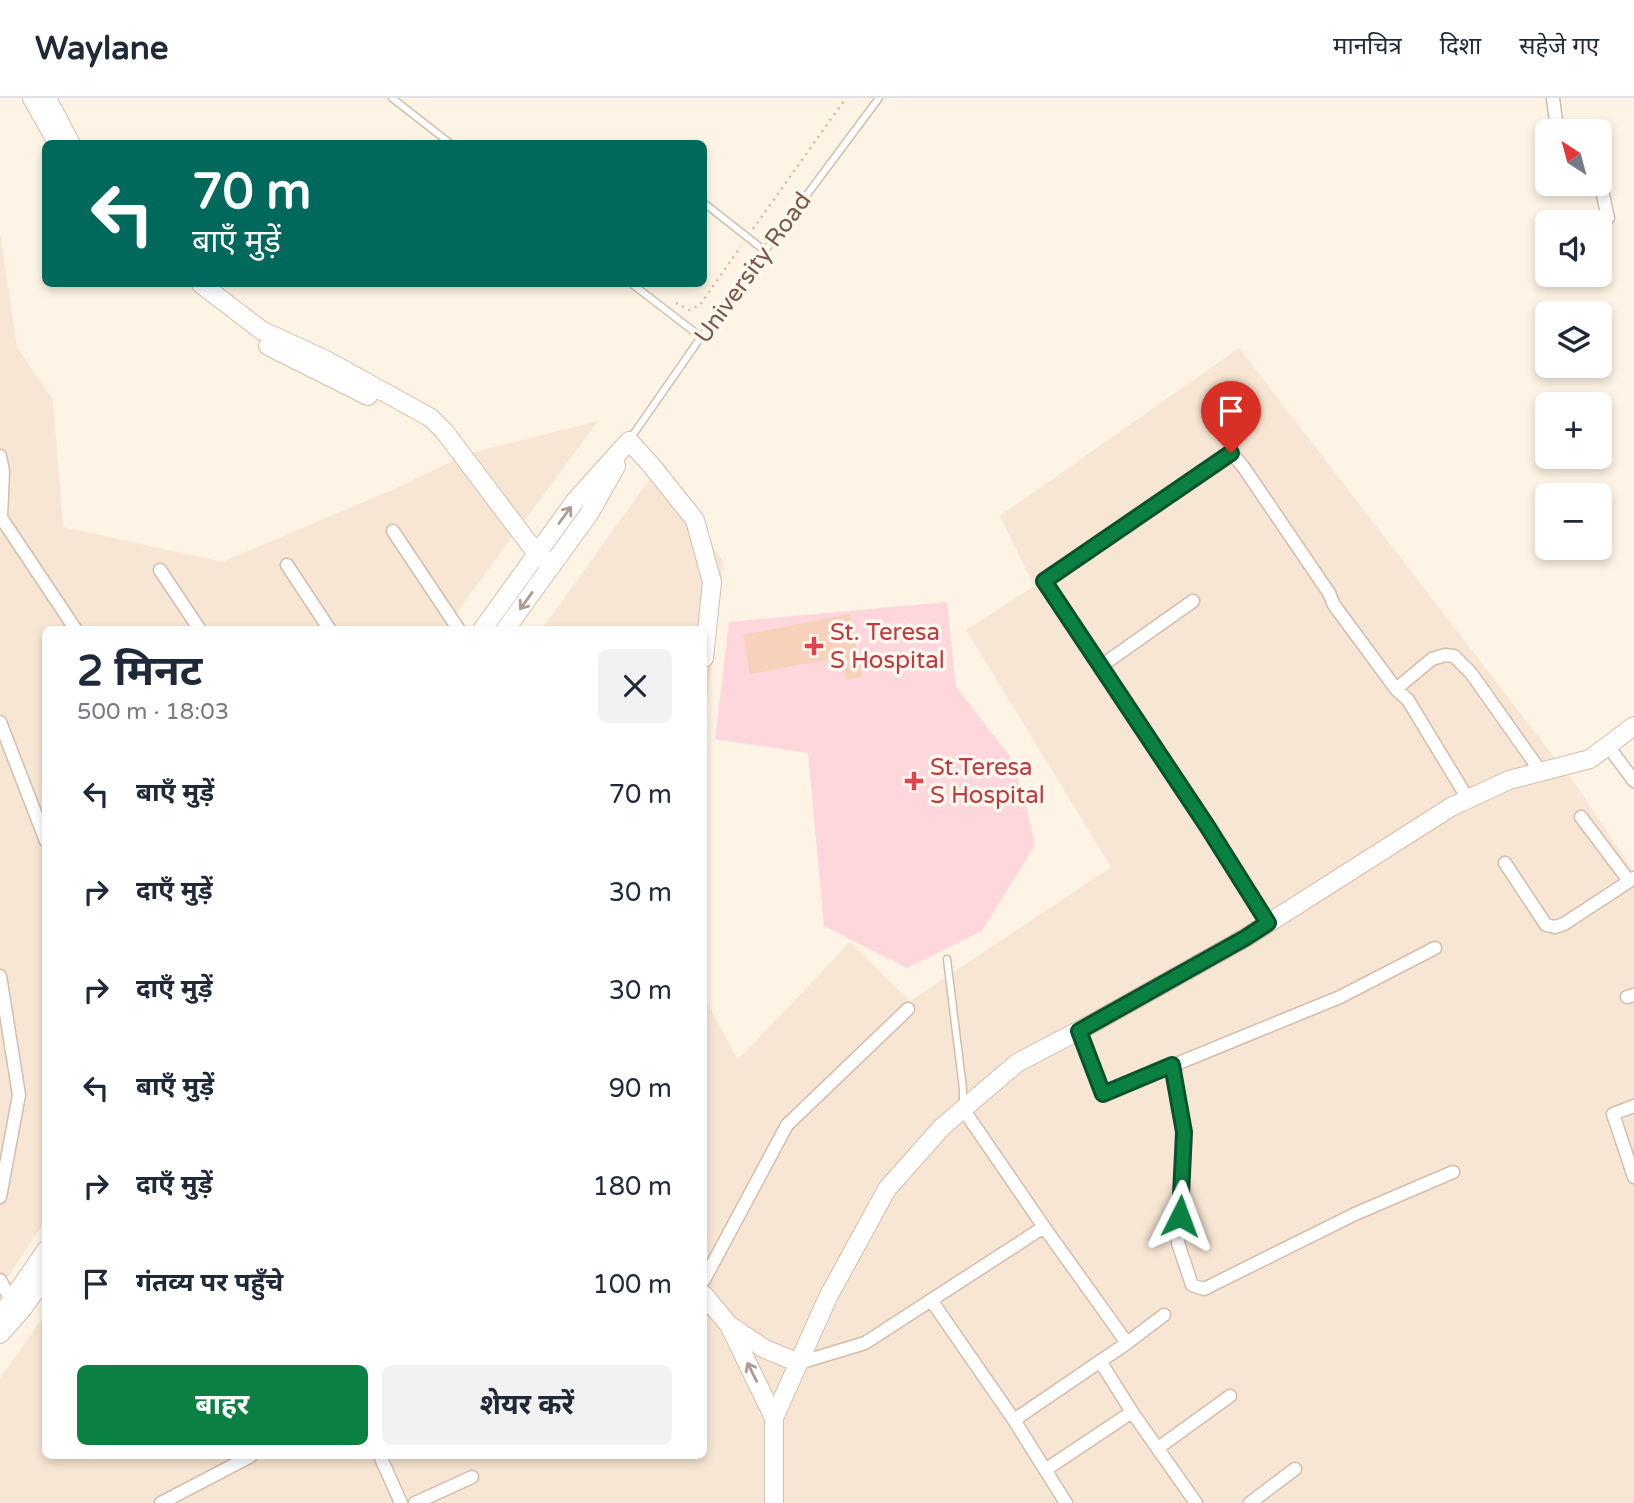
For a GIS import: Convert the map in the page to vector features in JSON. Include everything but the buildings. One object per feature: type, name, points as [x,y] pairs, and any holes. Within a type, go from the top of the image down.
[{"type":"street","points":[[32,98],[56,140]]},
{"type":"street","points":[[47,98],[69,140]]},
{"type":"street","points":[[1553,98],[1557,119]]},
{"type":"street","points":[[188,287],[260,341],[422,424],[444,432]]},
{"type":"street","points":[[205,287],[261,330],[326,360],[431,418],[537,554],[552,565]]},
{"type":"street","points":[[629,441],[652,465],[695,520],[712,582],[707,630]]},
{"type":"street","name":"University Road","points":[[485,626],[575,501],[629,441]]},
{"type":"street","name":"University Road","points":[[508,626],[589,514],[629,441]]},
{"type":"street","points":[[1268,923],[1207,826],[1044,581],[1231,453],[1322,582],[1334,605],[1396,689],[1408,701],[1468,799]]},
{"type":"street","points":[[0,456],[3,471],[0,517],[73,626]]},
{"type":"street","points":[[393,531],[456,626]]},
{"type":"street","points":[[287,565],[328,626]]},
{"type":"street","points":[[160,570],[197,626]]},
{"type":"street","points":[[1101,666],[1193,601]]},
{"type":"street","points":[[1396,689],[1432,659],[1445,655],[1454,656],[1471,673],[1541,772]]},
{"type":"street","points":[[0,722],[42,831]]},
{"type":"street","points":[[774,1503],[774,1418],[828,1297],[887,1189],[942,1127],[1017,1063],[1234,944],[1451,807],[1509,780],[1590,759],[1634,726]]},
{"type":"street","points":[[1608,746],[1634,781]]},
{"type":"street","points":[[1505,863],[1546,925],[1555,928],[1564,924],[1632,880],[1581,817]]},
{"type":"street","points":[[1079,1031],[1103,1094],[1340,997],[1436,948]]},
{"type":"street","points":[[0,976],[19,1095],[0,1197]]},
{"type":"street","points":[[707,1274],[787,1125],[908,1009]]},
{"type":"street","points":[[1172,1065],[1184,1132],[1178,1243],[1192,1285],[1204,1289],[1356,1214],[1453,1172]]},
{"type":"street","points":[[1634,1106],[1613,1114],[1634,1177]]},
{"type":"street","points":[[963,1109],[1127,1343]]},
{"type":"street","points":[[729,1325],[765,1349],[799,1363],[865,1343],[1045,1227]]},
{"type":"street","points":[[0,1317],[42,1256]]},
{"type":"street","points":[[0,1280],[11,1300]]},
{"type":"street","points":[[0,1334],[42,1281]]},
{"type":"street","points":[[707,1299],[729,1325],[774,1418]]},
{"type":"street","points":[[932,1300],[1014,1420],[1066,1503]]},
{"type":"street","points":[[1014,1420],[1164,1315]]},
{"type":"street","points":[[1100,1361],[1196,1503]]},
{"type":"street","points":[[1158,1448],[1230,1396]]},
{"type":"street","points":[[1045,1470],[1132,1412]]},
{"type":"street","points":[[220,1459],[225,1470]]},
{"type":"street","points":[[161,1503],[245,1459]]},
{"type":"street","points":[[381,1459],[401,1503]]},
{"type":"street","points":[[1250,1503],[1295,1469]]},
{"type":"street","points":[[415,1503],[471,1478]]},
{"type":"lane","points":[[392,98],[446,140]]},
{"type":"lane","name":"University Road","points":[[629,441],[701,337],[879,98]]},
{"type":"lane","points":[[707,204],[765,251]]},
{"type":"lane","points":[[636,287],[701,337]]},
{"type":"lane","points":[[947,959],[963,1089],[963,1109]]},
{"type":"path","points":[[676,303],[689,310],[700,305],[846,98]]},
{"type":"shaded area","points":[[0,232],[17,347],[53,400],[63,527],[222,562],[399,487],[467,454],[598,421],[448,626],[42,626],[42,1226],[0,1289]]},
{"type":"shaded area","points":[[1239,348],[1578,788],[1634,872],[1634,1503],[0,1503],[0,1378],[42,1319],[42,1459],[707,1459],[707,1002],[738,1060],[850,942],[910,1001],[1111,867],[966,630],[1034,586],[1000,516]]},
{"type":"shaded area","points":[[663,461],[723,562],[707,703],[707,626],[544,626]]},
{"type":"shaded area","name":"St.Teresa S Hospital","points":[[947,602],[956,687],[1011,758],[1035,845],[982,931],[907,968],[824,926],[808,753],[715,739],[729,622]]},
{"type":"place","name":"St. Teresa S Hospital","points":[[814,646]]},
{"type":"place","name":"St.Teresa S Hospital","points":[[914,781]]},
{"type":"route","points":[[1180,1216],[1184,1132],[1172,1065],[1103,1094],[1079,1031],[1268,923],[1207,826],[1044,581],[1231,453]]}]
